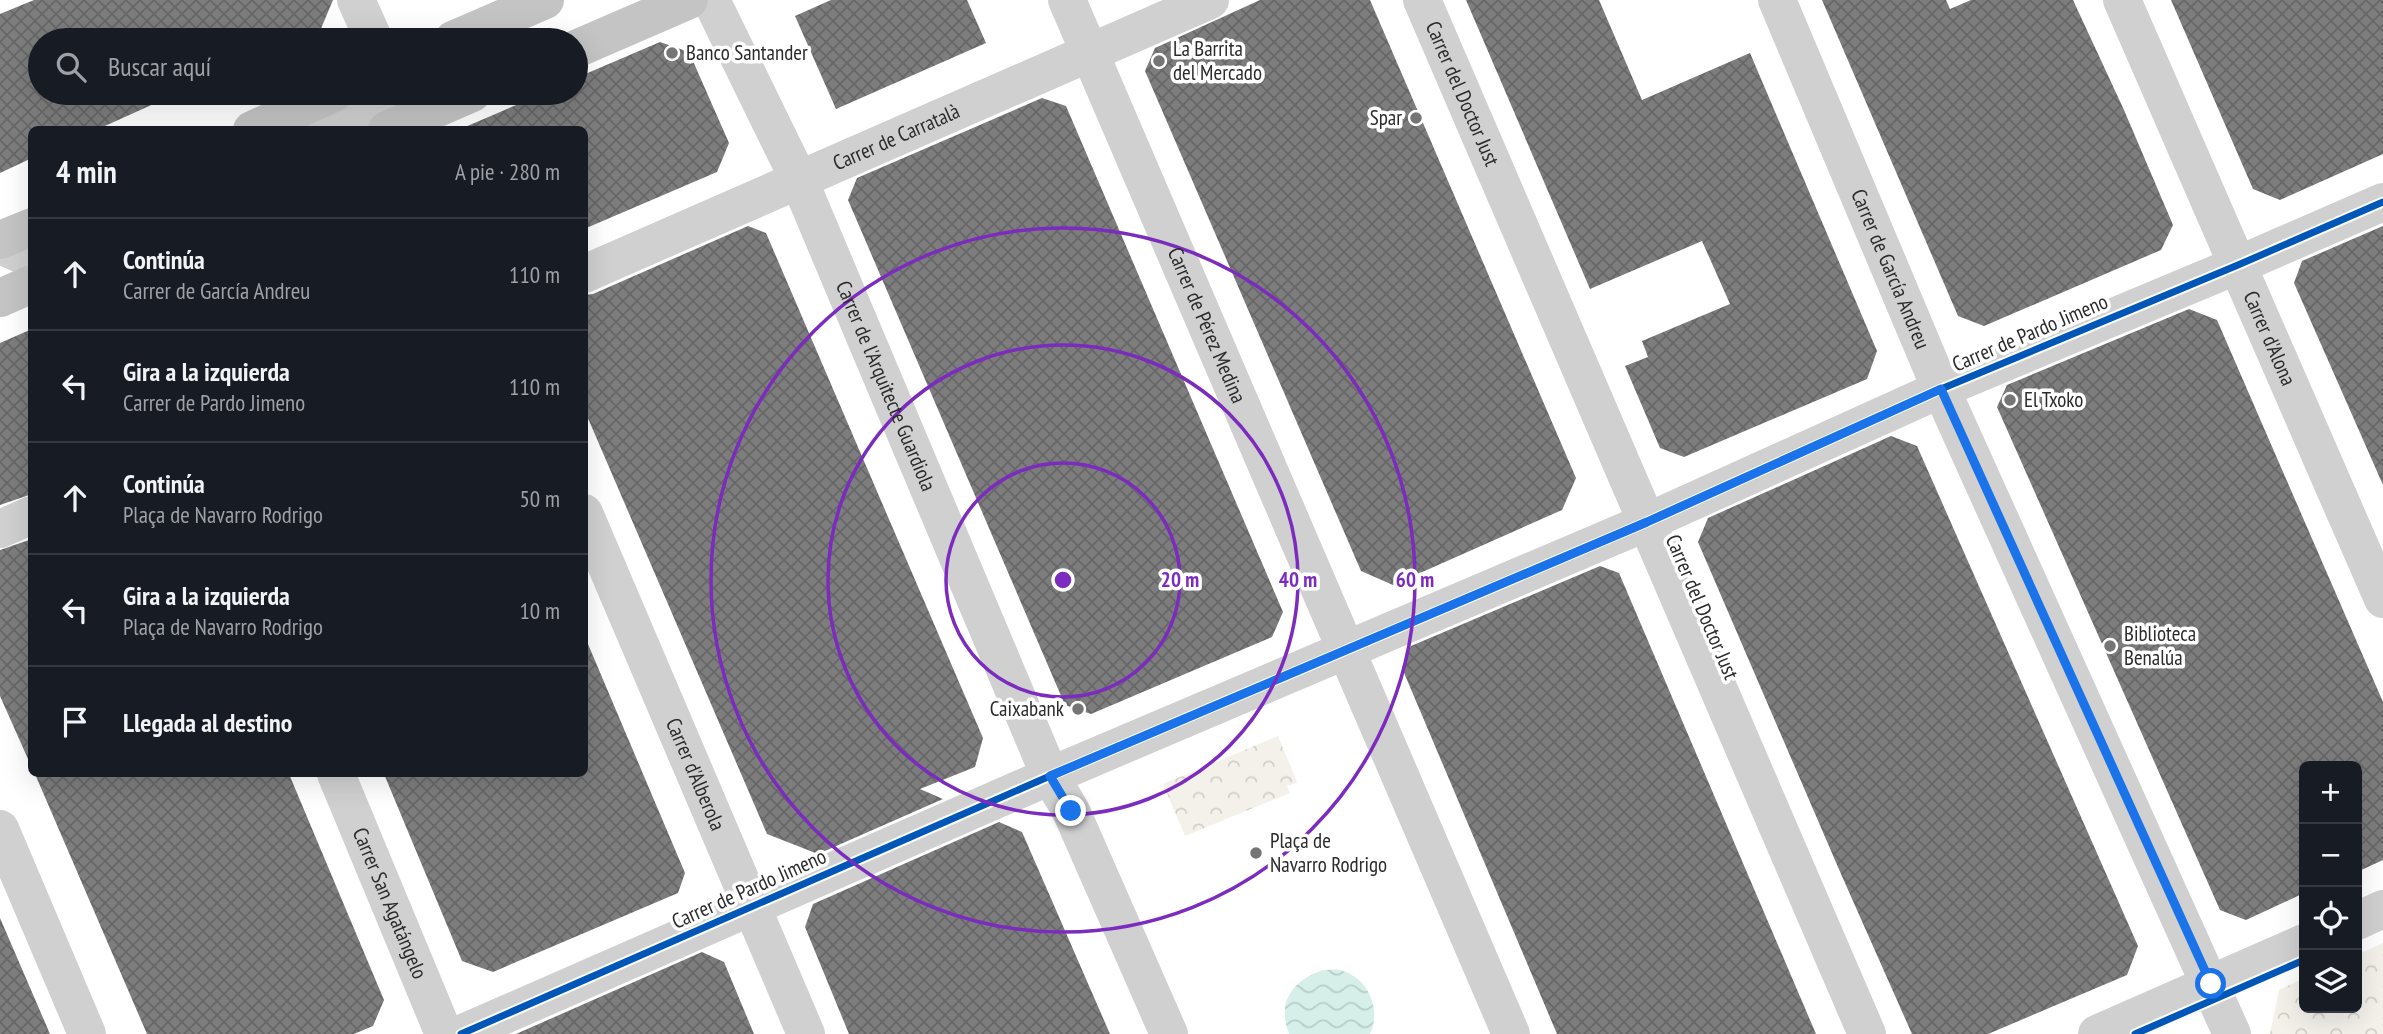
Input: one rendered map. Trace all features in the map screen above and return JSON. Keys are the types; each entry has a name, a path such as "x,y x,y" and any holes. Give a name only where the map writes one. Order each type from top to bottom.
{"main road":[{"path":"481,28 545,0"},
{"path":"588,43 689,0"},
{"path":"261,126 307,105"},
{"path":"402,109 420,105"},
{"path":"0,243 28,229"},
{"path":"0,298 28,286"}],"street":[{"path":"356,0 369,28"},
{"path":"507,28 554,0"},
{"name":"Carrer de l'Arquitecte Guardiola","path":"711,0 799,180 1050,776"},
{"name":"Carrer de Pérez Medina","path":"1067,0 1346,651"},
{"name":"Carrer de Carratalà","path":"588,272 1210,0"},
{"name":"Carrer del Doctor Just","path":"1422,0 1867,1034"},
{"name":"Carrer de García Andreu","path":"1777,0 1941,389 2232,1034"},
{"name":"Carrer d'Alona","path":"2122,0 2383,598"},
{"path":"333,126 402,109"},
{"name":"Carrer de Pardo Jimeno","path":"1346,651 1647,522 1941,389 2383,202"},
{"path":"0,243 28,257"},
{"path":"0,529 28,517"},
{"name":"Carrer d'Alberola","path":"588,522 806,1034"},
{"path":"1169,1034 1071,811 1050,776 1346,651 1511,1034"},
{"name":"Carrer de Pardo Jimeno","path":"461,1034 1050,776"},
{"name":"Carrer San Agatángelo","path":"337,777 444,1034"},
{"path":"0,829 87,1034"},
{"path":"2362,918 2383,909"},
{"path":"2098,1034 2299,945"}],"green space":[{"path":"1278,736 1297,782 1287,786 1290,793 1185,836 1163,784"},
{"path":"2383,943 2383,1034 2270,1034 2279,990 2299,980 2299,1013 2362,1013 2362,953"}],"water":[{"path":"1323,970 1338,970 1350,974 1365,987 1370,995 1374,1014 1370,1034 1289,1034 1285,1012 1290,994 1303,980"}],"building":[{"path":"34,0 333,0 321,28 28,28 28,105 151,105 105,126 28,126 28,160 0,173 0,14"},
{"path":"831,0 967,0 986,43 836,109 795,16"},
{"path":"1260,0 1370,0 1576,478 1562,510 1393,585 1361,571 1145,71 1155,48"},
{"path":"1466,0 1599,0 1642,100 1750,53 1877,351 1867,379 1684,457 1660,448 1625,366 1648,357 1642,341 1730,304 1702,241 1590,289"},
{"path":"1822,0 1946,0 1950,9 1971,0 2073,0 2173,225 2161,250 1984,326 1958,316"},
{"path":"2171,0 2383,0 2383,154 2280,200 2253,189"},
{"path":"660,42 689,52 729,143 717,172 588,227 588,126 467,126 516,105 588,105 588,73"},
{"path":"1042,98 1066,106 1283,612 1272,637 1091,714 1065,705 848,200 857,178"},
{"path":"748,226 766,233 983,738 975,767 920,789 943,799 818,854 767,834 588,418 588,295"},
{"path":"2383,226 2383,485 2294,283 2302,261"},
{"path":"2189,309 2217,320 2383,702 2383,860 2362,870 2362,761 2299,761 2299,895 2246,920 2220,910 1997,407 2007,385"},
{"path":"28,331 28,495 0,505 0,343"},
{"path":"1891,436 1917,446 2138,946 2127,975 1988,1034 1912,1034 1698,542 1708,518"},
{"path":"28,540 28,759 0,696 0,550"},
{"path":"1600,566 1619,573 1816,1034 1557,1034 1402,668 1411,646"},
{"path":"588,644 685,873 678,893 493,972 462,961 385,777 588,777"},
{"path":"36,777 290,777 384,1000 373,1026 354,1034 147,1034"},
{"path":"999,822 1022,832 1110,1034 849,1034 805,927 813,904"},
{"path":"0,918 50,1034 0,1034"},
{"path":"702,952 724,962 754,1034 516,1034"}],"cycle path":[{"path":"461,1034 1050,776 1647,522 1941,389 2383,202"},
{"path":"2135,1034 2299,962"}],"place":[{"name":"Banco Santander","path":"672,53"},
{"name":"La Barrita del Mercado","path":"1159,61"},
{"name":"Spar","path":"1416,118"},
{"name":"El Txoko","path":"2010,400"},
{"name":"Biblioteca Benalúa","path":"2110,646"},
{"name":"Caixabank","path":"1078,709"},
{"name":"Plaça de Navarro Rodrigo","path":"1256,853"}],"route":[{"path":"1071,811 1050,776 1647,522 1941,389 2211,984"}]}
